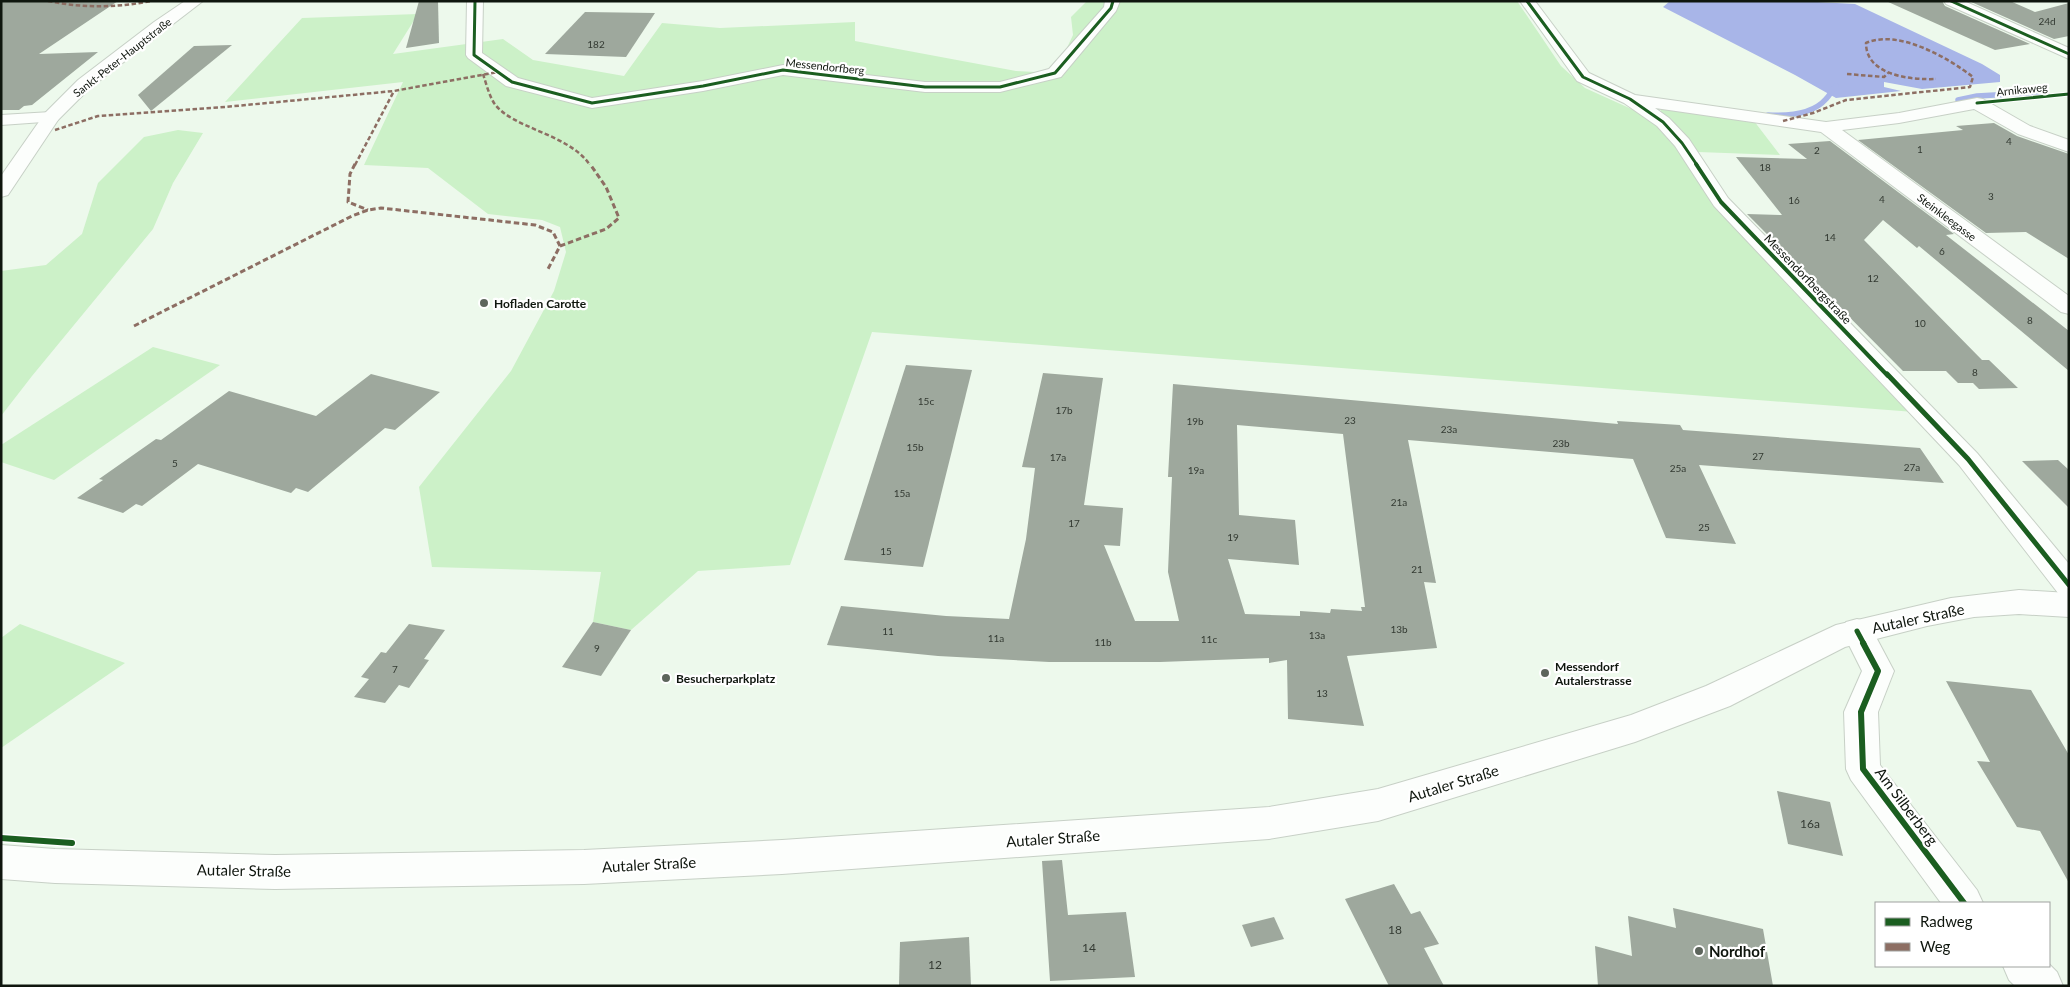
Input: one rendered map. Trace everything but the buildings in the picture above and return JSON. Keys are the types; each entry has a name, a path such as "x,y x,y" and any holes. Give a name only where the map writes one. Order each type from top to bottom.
{"street":[{"name":"Sankt-Peter-Hauptstraße","path":"1,191 50,117 84,84 160,25 196,1"},
{"name":"Messendorfberg","path":"475,1 474,54 512,82 592,103 703,86 783,70 909,86 1000,88 1055,73 1111,8 1113,1"},
{"name":"Messendorfbergstraße","path":"1527,1 1583,77 1630,99 1663,122 1682,143 1721,202 1968,459 2069,585"},
{"path":"1950,1 2069,54"},
{"path":"1630,99 1826,127 1899,118 1977,103 2024,130 2069,146"},
{"path":"1,120 50,117"},
{"name":"Steinkleegasse","path":"1826,127 2069,307"},
{"name":"Autaler Straße","path":"1,862 55,866 275,872 584,867 792,856 1269,823 1378,805 1635,728 1718,696 1836,637 1857,631 1962,608 2019,602 2069,605"},
{"name":"Am Silberberg","path":"1857,631 1878,671 1861,712 1863,769 1963,902"},
{"path":"2024,967 2043,986"}],"green space":[{"path":"1087,1 1517,1 1561,66 1585,88 1647,116 1914,412 872,332 790,565 698,571 631,630 593,622 601,572 432,567 419,487 511,371 554,291 566,252 560,227 542,220 488,214 428,168 364,165 403,82 225,102 302,18 418,14 393,54 503,39 533,60 624,76 662,23 720,28 855,22 855,41 1016,71 1055,73 1073,35 1071,17"},
{"path":"1660,108 1754,121 1780,155 1698,152 1680,129 1661,112"},
{"path":"178,130 203,133 173,183 153,229 1,416 1,271 46,265 82,234 98,183 144,137"},
{"path":"153,347 220,365 54,480 1,462 1,445"},
{"path":"20,624 125,663 1,748 1,638"}],"water":[{"path":"1670,1 1799,1 1855,4 1982,64 2000,75 2000,82 1922,89 1884,82 1884,87 1901,91 1836,98 1663,7"}],"waterway":[{"path":"1768,115 1783,115 1807,111 1821,104 1836,86"},
{"path":"1958,100 1977,96 2045,92"}],"marked path":[{"path":"48,1 71,5 100,6 128,5 151,1"},
{"path":"1783,121 1813,113 1846,100 1970,87 1973,77 1937,54 1921,47 1889,38 1876,39 1866,43 1866,51 1887,72 1905,78 1936,79"},
{"path":"55,130 98,116 225,107 394,91 498,72"},
{"path":"1847,74 1884,77 1888,73"},
{"path":"483,74 494,103 511,118 553,136 586,159 606,187 619,218 606,229 560,246"},
{"path":"368,210 348,202 350,174 394,91"},
{"path":"134,326 352,216 368,210 381,208 535,225 553,232 560,246 548,269"}],"cycle path":[{"path":"475,1 474,55 512,82 592,103 703,86 783,70 925,87 1000,87 1055,73 1111,8 1113,1"},
{"path":"1527,1 1583,77 1630,99 1663,122 1682,143 1721,202 1968,459 2069,585"},
{"path":"1951,1 2069,54"},
{"name":"Arnikaweg","path":"1977,103 2069,94"},
{"path":"1857,631 1878,671 1861,712 1863,769 1963,902"},
{"path":"1,838 72,843"}],"place":[{"name":"Hofladen Carotte","path":"484,303"},
{"name":"Messendorf Autalerstrasse","path":"1545,673"},
{"name":"Besucherparkplatz","path":"666,678"},
{"name":"Nordhof","path":"1699,951"}]}
